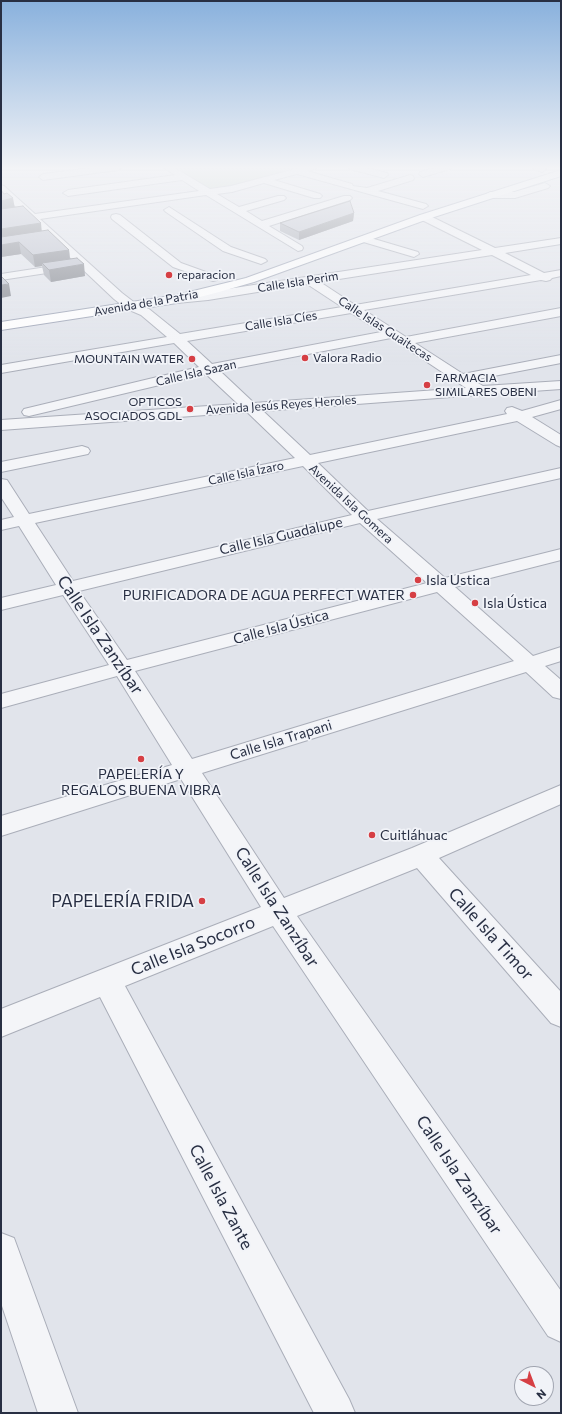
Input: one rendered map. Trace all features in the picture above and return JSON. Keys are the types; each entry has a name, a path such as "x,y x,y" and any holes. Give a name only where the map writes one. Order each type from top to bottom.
{"main road":[{"name":"Avenida de la Patria","path":"1,326 139,307 177,299 250,280 377,233"},
{"path":"247,266 264,260"},
{"name":"Avenida de la Patria","path":"191,283 213,278 226,273"},
{"name":"Avenida de la Patria","path":"105,298 135,294"}],"street":[{"name":"Avenida Isla Gomera","path":"42,233 74,256 118,296 139,307 176,338 256,412 364,517 561,692"},
{"path":"137,233 178,265 213,278"},
{"path":"202,233 227,250 264,260"},
{"path":"273,233 297,249"},
{"path":"460,233 493,252 561,286"},
{"path":"364,239 414,254"},
{"name":"Calle Isla Perim","path":"177,299 208,296 561,241"},
{"path":"1,278 74,256"},
{"path":"1,267 83,264"},
{"name":"Calle Isla Cíes","path":"1,369 561,273"},
{"name":"Calle Islas Guaitecas","path":"309,280 561,442"},
{"name":"Avenida Isla Gomera","path":"135,294 139,307"},
{"name":"Calle Isla Sazan","path":"1,419 209,369 561,312"},
{"path":"462,378 561,359"},
{"name":"Avenida Jesús Reyes Heroles","path":"1,434 256,412 480,390 561,385"},
{"name":"Avenida Jesús Reyes Heroles","path":"1,425 561,396"},
{"name":"Calle Isla Ízaro","path":"12,523 305,460 520,416 561,404"},
{"path":"1,467 82,451"},
{"name":"Calle Isla Guadalupe","path":"1,604 364,517 561,473"},
{"name":"Calle Isla Zanzíbar","path":"1,484 12,523 67,587 122,668 279,912 561,1323"},
{"name":"Calle Isla Ústica","path":"1,702 122,668 561,554"},
{"name":"Calle Isla Trapani","path":"1,826 561,654"},
{"name":"Calle Isla Socorro","path":"1,1023 421,855 561,794"},
{"name":"Calle Isla Timor","path":"421,855 561,1013"},
{"name":"Calle Isla Zante","path":"107,981 335,1413"},
{"path":"1,1251 58,1413"}],"building":[{"path":"28,233 51,233 69,250 33,255 19,242 1,245 1,237"},
{"path":"77,258 84,264 49,270 42,263"},
{"path":"1,276 9,284 1,285"}],"place":[{"name":"reparacion","path":"169,275"},
{"name":"Valora Radio","path":"305,358"},
{"name":"MOUNTAIN WATER","path":"192,359"},
{"name":"FARMACIA SIMILARES OBENI","path":"427,385"},
{"name":"OPTICOS ASOCIADOS GDL","path":"190,409"},
{"name":"Isla Ustica","path":"418,580"},
{"name":"PURIFICADORA DE AGUA PERFECT WATER","path":"413,595"},
{"name":"Isla Ústica","path":"475,603"},
{"name":"PAPELERÍA Y REGALOS BUENA VIBRA","path":"141,759"},
{"name":"Cuitláhuac","path":"372,835"},
{"name":"PAPELERÍA FRIDA","path":"202,901"}]}
